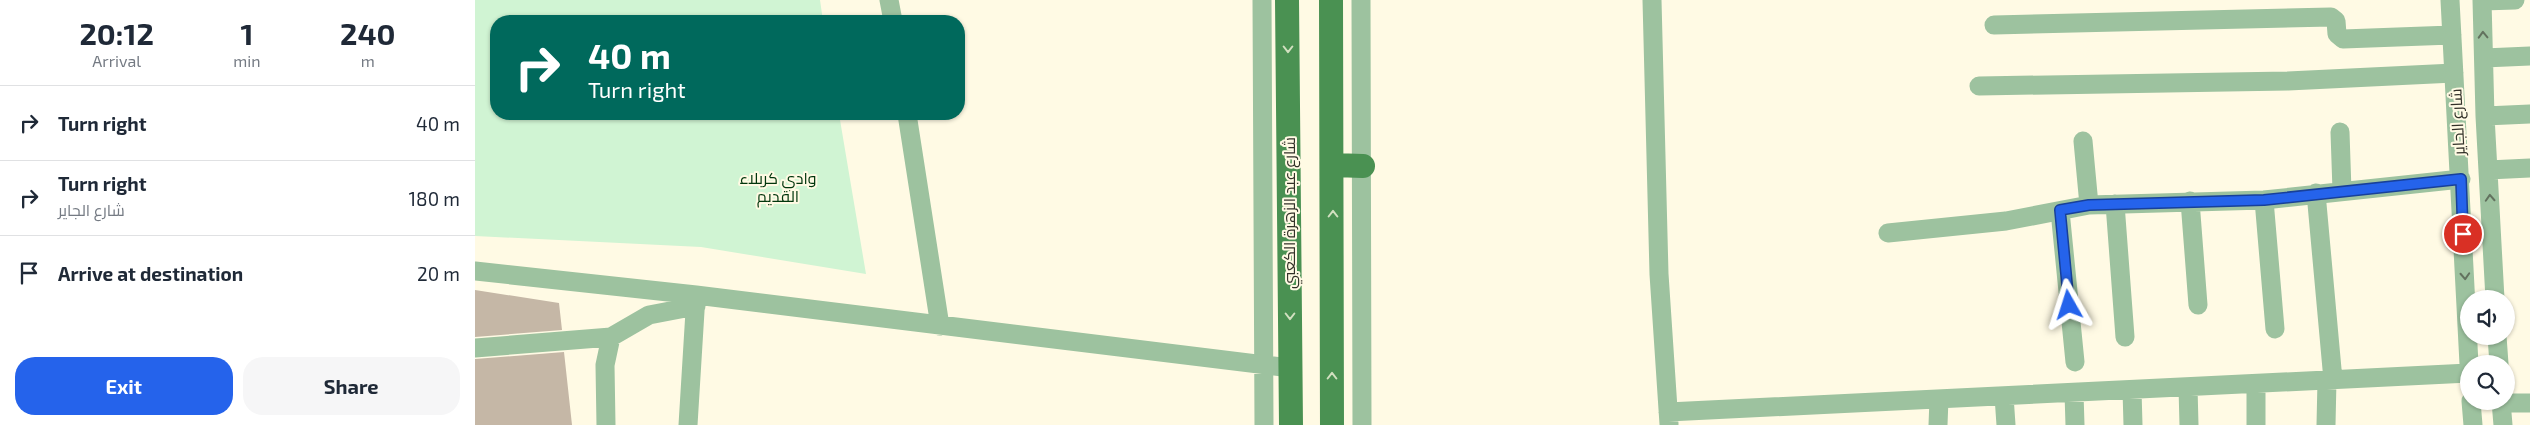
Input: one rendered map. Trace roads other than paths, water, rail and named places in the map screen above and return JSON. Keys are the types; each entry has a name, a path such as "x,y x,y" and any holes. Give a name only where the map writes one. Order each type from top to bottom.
{"main road":[{"name":"شارع عبد الزهرة الكعبي","path":"1287,0 1291,425"},
{"path":"1331,0 1333,165 1332,425"},
{"path":"1333,165 1363,166"}],"street":[{"path":"889,0 892,15"},
{"path":"1262,0 1264,425"},
{"path":"1361,0 1363,166 1362,425"},
{"path":"1652,0 1659,274 1669,419 1939,399 2460,373"},
{"name":"شارع الجاير","path":"2450,0 2461,179 2469,355"},
{"path":"2482,0 2515,0"},
{"name":"شارع الجاير","path":"2482,0 2485,116 2495,290"},
{"path":"1994,25 2331,17 2336,21 2337,34 2343,39 2452,35"},
{"path":"2484,58 2530,56"},
{"path":"1979,86 2288,81 2455,73"},
{"path":"2485,116 2530,114"},
{"path":"908,120 940,326"},
{"path":"2340,132 2342,191"},
{"path":"2083,141 2089,205"},
{"path":"2488,170 2530,168"},
{"path":"1887,233 2006,221 2089,205 2264,200 2461,179"},
{"path":"2316,194 2330,380 2326,425"},
{"path":"2264,200 2275,329"},
{"path":"2189,201 2198,305"},
{"path":"2115,204 2125,337"},
{"path":"2060,210 2075,362"},
{"path":"475,272 696,300 940,326 1291,368"},
{"path":"475,348 611,337 649,315 696,300"},
{"path":"688,425 696,300"},
{"path":"606,425 605,365 611,337"},
{"path":"2256,384 2256,425"},
{"path":"2188,387 2189,425"},
{"path":"2132,390 2133,425"},
{"path":"2074,392 2075,425"},
{"path":"2005,396 2006,425"},
{"path":"1938,425 1939,399"},
{"path":"2515,402 2530,403"},
{"path":"2472,410 2473,425"},
{"path":"2502,410 2503,425"}],"park label":[{"name":"وادي كربلاء القديم","path":"778,187"}]}
